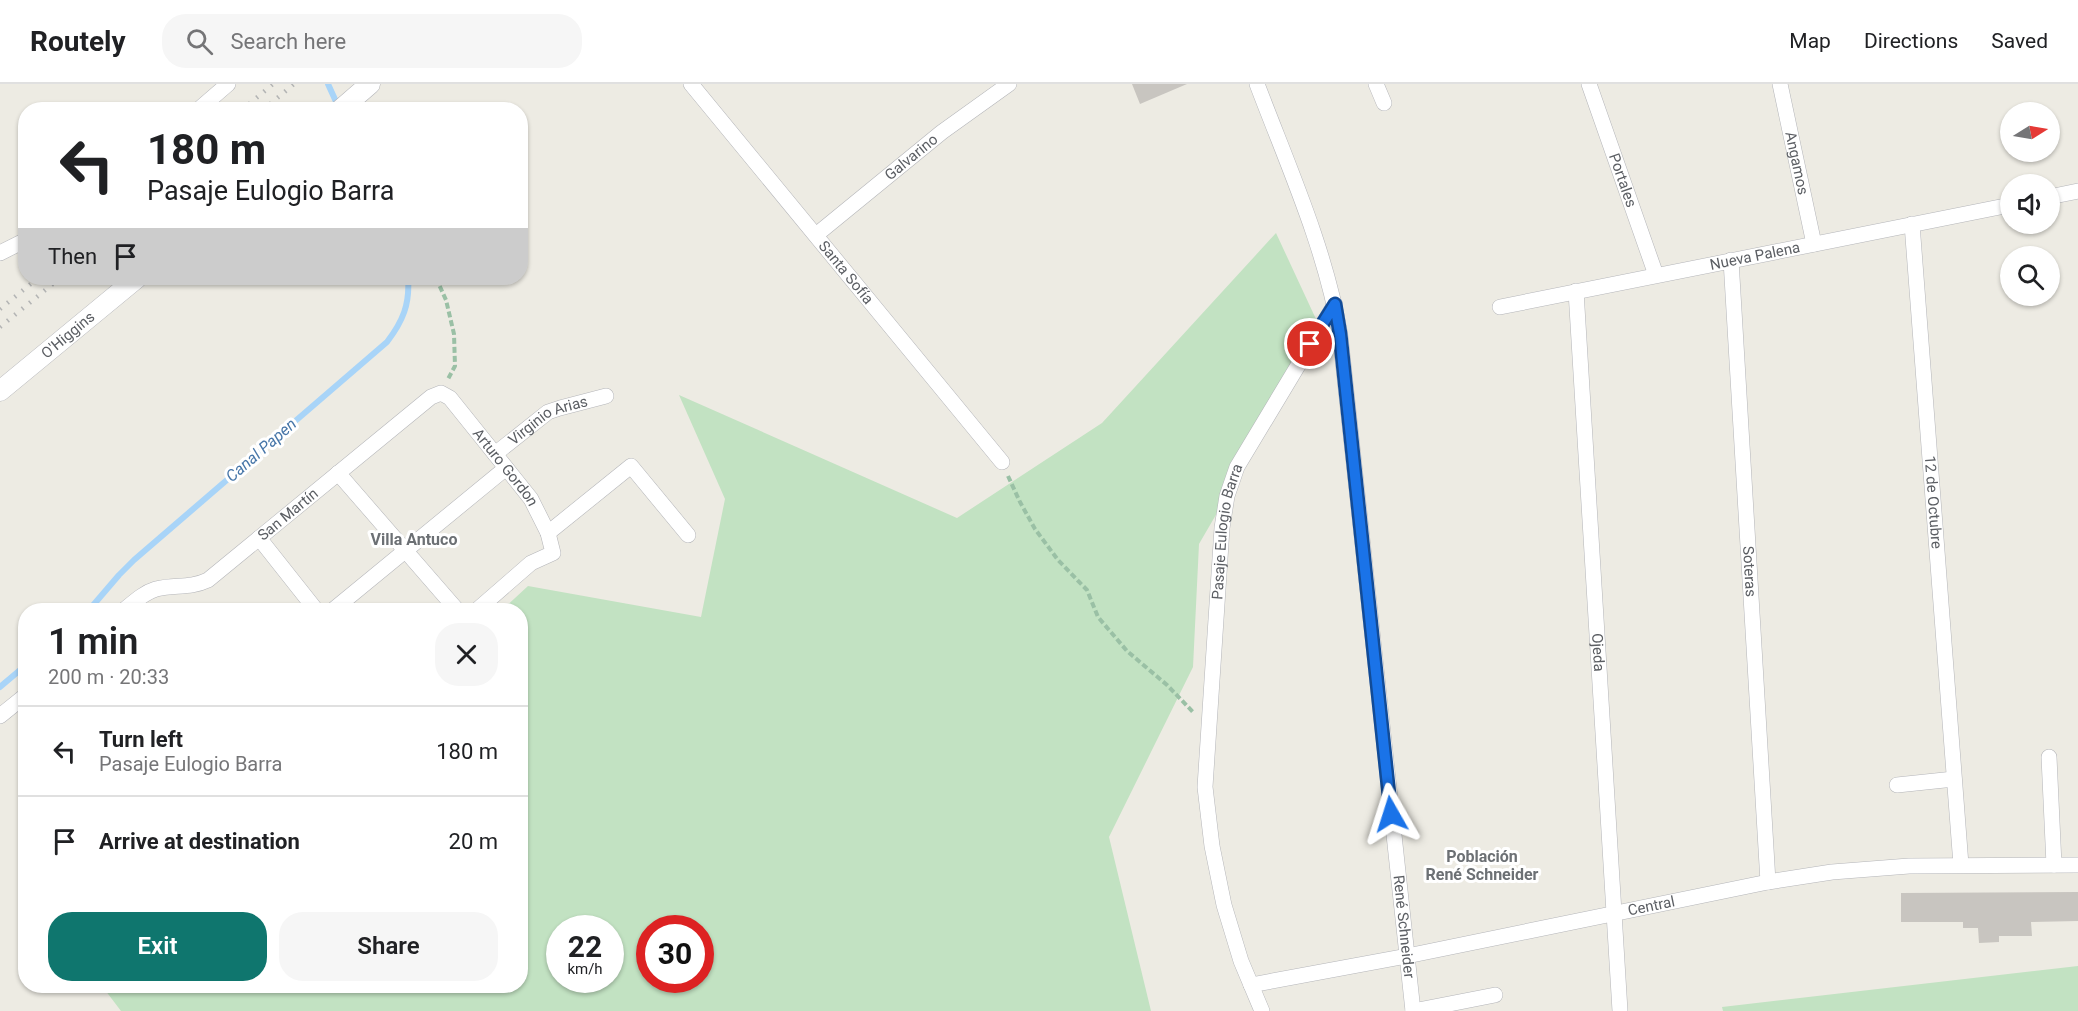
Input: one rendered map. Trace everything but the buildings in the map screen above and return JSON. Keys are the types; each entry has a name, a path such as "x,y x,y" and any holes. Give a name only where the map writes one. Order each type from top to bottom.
{"street":[{"path":"207,102 228,84"},
{"path":"349,102 370,84"},
{"name":"Galvarino","path":"816,235 969,111 1009,84"},
{"path":"1257,84 1317,242 1335,304"},
{"path":"1377,84 1384,104"},
{"name":"Portales","path":"1589,84 1656,275"},
{"name":"Angamos","path":"1780,84 1814,244"},
{"name":"Santa Sofía","path":"694,85 1002,462"},
{"path":"2060,195 2078,191"},
{"name":"Nueva Palena","path":"1500,307 2000,207"},
{"name":"12 de Octubre","path":"1912,224 1961,865"},
{"path":"0,253 18,244"},
{"name":"Soteras","path":"1731,260 1768,882"},
{"name":"O'Higgins","path":"0,391 129,285"},
{"name":"Ojeda","path":"1576,291 1620,1011"},
{"name":"Pasaje Eulogio Barra","path":"1262,1011 1232,937 1215,864 1205,787 1207,729 1222,528 1227,496 1244,453 1335,304"},
{"name":"René Schneider","path":"1335,304 1413,1011"},
{"name":"Arturo Gordon","path":"441,393 450,398 531,499 548,533 553,553 531,563 485,603"},
{"name":"San Martín","path":"133,603 157,589 189,587 208,580 430,397 441,393"},
{"name":"Virginio Arias","path":"495,454 548,412 606,396"},
{"path":"548,533 631,466 687,535"},
{"name":"Virginio Arias","path":"342,603 506,468"},
{"path":"338,473 451,603"},
{"path":"259,538 310,603"},
{"path":"0,716 18,701"},
{"path":"2049,757 2054,865"},
{"path":"1897,785 1954,779"},
{"name":"Central","path":"1251,985 1407,957 1768,882 1855,869 1961,865 2078,865"},
{"path":"1413,1011 1495,995"}],"path":[{"path":"439,285 446,300 454,345 455,366 441,393"},
{"path":"1002,462 1035,529 1058,560 1086,590 1098,617 1127,651 1167,685 1207,729"}],"green space":[{"path":"1276,233 1322,332 1199,544 1193,667 1109,837 1151,1011 121,1011 107,993 528,993 528,603 510,603 528,586 701,617 725,499 679,395 957,518 1102,423"},
{"path":"2078,966 2078,1011 1723,1011 1722,1007"}],"waterway":[{"name":"Canal Papen","path":"328,84 336,102"},
{"name":"Canal Papen","path":"95,603 134,560 387,342 404,312 408,285"},
{"name":"Canal Papen","path":"0,687 18,672"}],"railway":[{"path":"252,102 273,84"},
{"path":"273,102 294,84"},
{"path":"0,309 29,285"},
{"path":"0,327 51,285"}],"district":[{"name":"Villa Antuco","path":"414,539"},
{"name":"Población René Schneider","path":"1482,865"}],"route":[{"path":"1310,344 1335,304 1391,814"}]}
